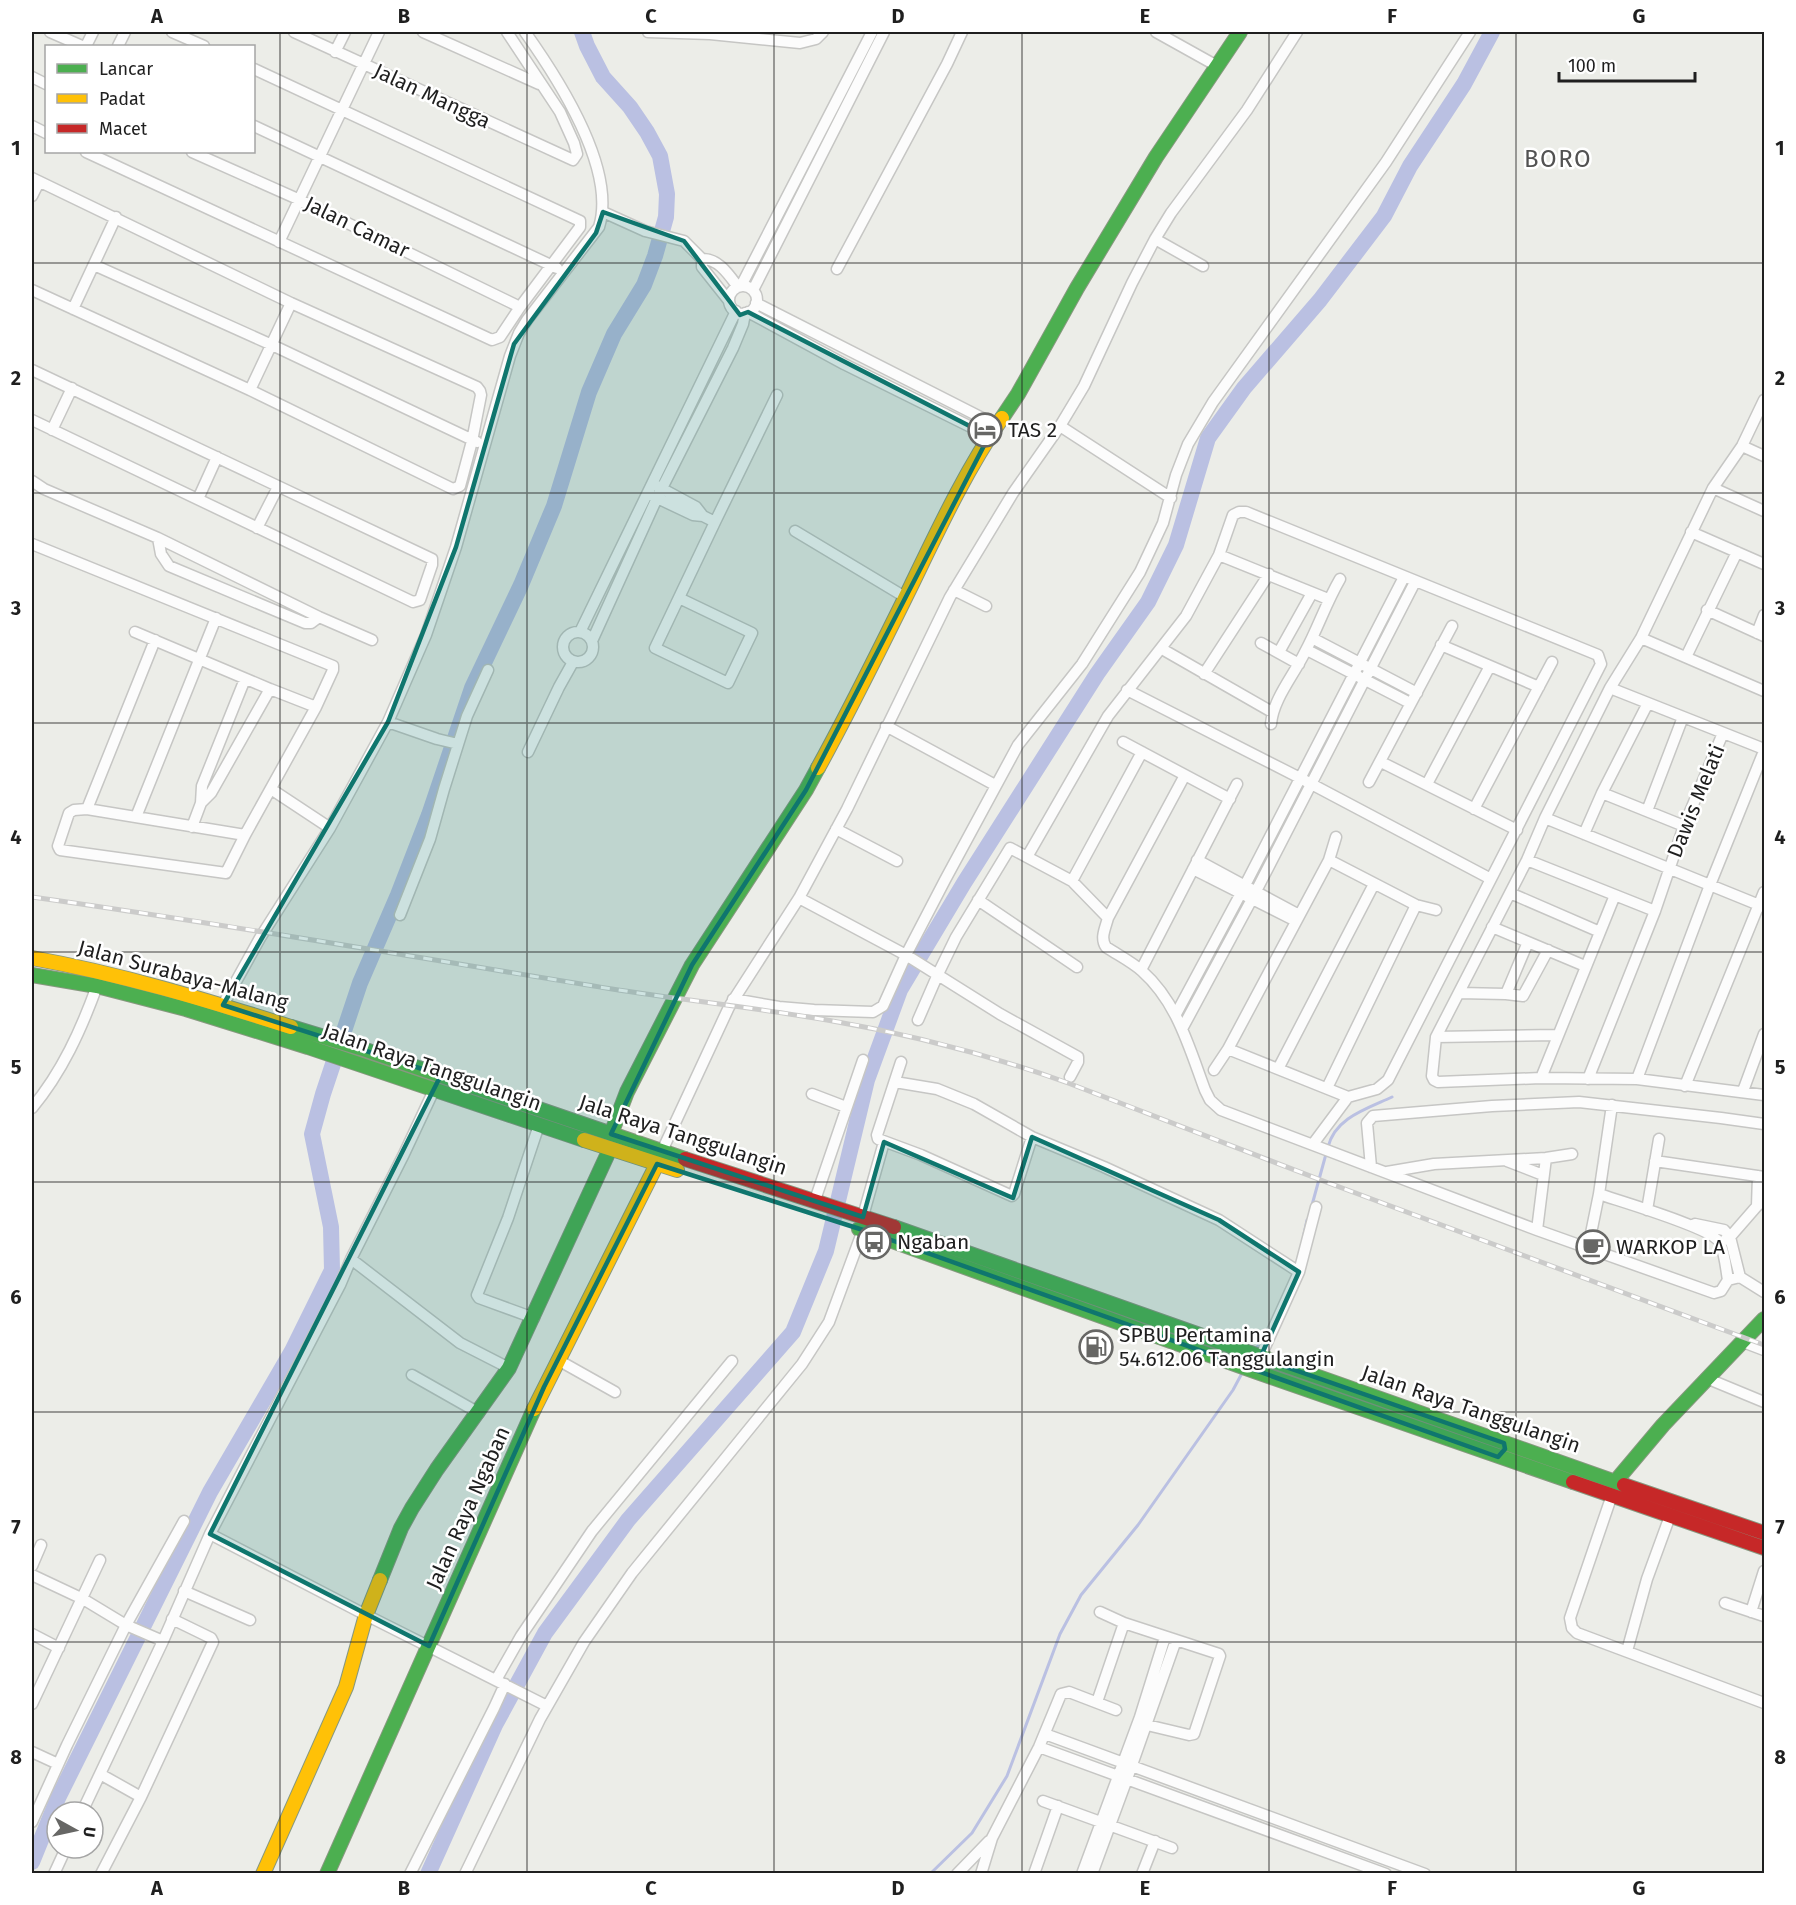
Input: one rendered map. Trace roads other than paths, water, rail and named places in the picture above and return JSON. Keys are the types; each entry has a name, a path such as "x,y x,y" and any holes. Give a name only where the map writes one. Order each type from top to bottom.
{"main road":[{"path":"611,1134 627,1092 692,965 806,790 857,697 947,511 993,431 1018,394 1123,210 1240,32"},
{"name":"Jalan Surabaya-Malang","path":"32,958 87,968 223,1005 360,1048"},
{"name":"Jalan Raya Tanggulangin","path":"32,975 97,986 186,1009 610,1149 659,1157"},
{"name":"Jala Raya Tanggulangin","path":"360,1048 611,1134 659,1157 818,1205 861,1223"},
{"path":"471,1103 475,1086"},
{"path":"263,1874 346,1687 366,1616 388,1557 412,1508 436,1469 509,1368 610,1149"},
{"name":"Jalan Raya Ngaban","path":"327,1874 544,1387 659,1157"},
{"name":"Jalan Raya Tanggulangin","path":"861,1223 1240,1350 1526,1459 1613,1488 1764,1533"},
{"name":"Jalan Raya Tanggulangin","path":"861,1223 928,1255 1233,1364 1501,1450"},
{"path":"1613,1488 1663,1425 1764,1318"},
{"name":"Jalan Raya Tanggulangin","path":"1613,1488 1670,1516 1764,1548"}],"street":[{"path":"50,32 82,45"},
{"path":"85,45 93,32"},
{"path":"172,32 202,45"},
{"name":"Jalan Mangga","path":"294,32 573,160 576,158 574,143 560,112 541,85"},
{"path":"335,52 345,32"},
{"path":"279,242 379,32"},
{"path":"423,32 541,85"},
{"path":"507,32 541,85"},
{"path":"223,1005 260,938 330,828 388,722 426,635 456,547 510,356 519,333 596,233 603,212 600,186 589,144 579,120 525,32"},
{"path":"648,32 770,36 804,43 818,38 823,32"},
{"path":"753,290 872,32"},
{"path":"729,301 884,32"},
{"path":"837,269 962,32"},
{"path":"1156,32 1217,66"},
{"path":"659,1157 734,999 799,898 836,829 954,590 1013,493 1084,387 1155,239 1247,110 1297,32"},
{"path":"734,999 779,1006 873,1012 883,1006 910,958 995,785 1018,745 1082,664 1140,572 1163,523 1176,475 1188,444 1213,402 1386,162 1470,32"},
{"path":"88,153 492,340 500,337 580,227 580,220 255,69"},
{"path":"541,85 552,73"},
{"path":"255,126 565,273"},
{"name":"Jalan Camar","path":"194,153 300,200 520,307"},
{"path":"32,196 35,180 291,303 479,389 481,395 472,441 460,486 453,489 250,390 32,290"},
{"path":"580,632 610,570 654,491 743,312 755,307 756,303 753,290 739,286 717,264 710,259 702,259 684,241 645,231 603,212"},
{"path":"73,309 116,217"},
{"path":"1155,239 1203,266"},
{"path":"702,259 702,267 729,301 743,312 844,364 993,431"},
{"path":"94,265 272,345 472,441 485,445"},
{"path":"250,390 291,303"},
{"path":"756,303 849,351 993,431"},
{"path":"844,364 849,351"},
{"path":"32,370 432,559 420,600 413,602 32,420"},
{"path":"52,430 72,388"},
{"path":"679,598 752,633 728,683 655,648 715,522 777,395"},
{"path":"1764,400 1742,446 1713,488 1641,638 1610,688 1527,860 1436,1037 1432,1076 1438,1082 1540,1078 1637,1079 1764,1095"},
{"path":"1060,426 1171,498"},
{"path":"1742,446 1764,456"},
{"path":"198,499 217,457"},
{"path":"32,481 44,489 158,538 319,617 372,640"},
{"path":"257,528 278,487"},
{"path":"1713,488 1764,511"},
{"path":"654,491 693,515 703,516 715,522"},
{"path":"592,641 622,576 654,491"},
{"path":"1027,857 1108,716 1186,616 1220,555 1233,515 1239,512 1246,512 1598,655 1601,664 1388,1080 1377,1089 1348,1097 1228,1049"},
{"path":"795,531 905,597"},
{"path":"1691,532 1764,564"},
{"path":"158,538 161,554 169,566 305,623 311,623 319,617"},
{"path":"32,544 333,666 316,707 227,871 223,873 60,850 58,846 69,813 74,810 87,809 245,835"},
{"path":"1686,657 1737,552"},
{"path":"1220,555 1328,599"},
{"path":"610,570 622,576"},
{"path":"1204,674 1269,574"},
{"path":"1176,1014 1404,578"},
{"path":"1271,724 1272,712 1307,650 1328,599 1340,579"},
{"path":"1182,1029 1415,582"},
{"path":"426,584 440,591"},
{"path":"954,590 986,606"},
{"path":"1278,652 1312,593"},
{"path":"1707,610 1761,635 1764,615"},
{"path":"136,817 216,618"},
{"path":"1368,782 1381,762 1452,626"},
{"path":"135,632 316,707"},
{"path":"580,632 592,641 593,648 592,655 580,663 573,662 563,652 566,637 580,632"},
{"path":"1312,638 1417,693"},
{"path":"1641,638 1764,691"},
{"path":"87,809 155,640"},
{"path":"1261,643 1299,664"},
{"path":"1441,645 1539,687"},
{"path":"1162,649 1272,712"},
{"path":"1307,650 1410,703"},
{"path":"528,752 573,662"},
{"path":"1474,808 1552,662"},
{"path":"1428,784 1490,666"},
{"path":"400,915 430,839 456,744 488,670"},
{"path":"192,827 201,803 202,786 244,679"},
{"path":"1610,688 1764,750 1637,1079"},
{"path":"201,803 211,793 270,689"},
{"path":"1127,690 1311,783 1491,879"},
{"path":"1584,834 1602,793 1648,703"},
{"path":"1647,811 1683,717"},
{"path":"388,722 456,744"},
{"path":"886,726 995,785"},
{"name":"Dawis Melati","path":"1588,1079 1655,911 1684,826 1723,733"},
{"path":"1123,742 1230,799"},
{"path":"1072,881 1142,752"},
{"path":"1381,762 1517,830"},
{"path":"1185,775 1108,918 1102,938 1106,947 1141,970 1166,998 1176,1014 1210,1100 1221,1110 1537,1230 1714,1293 1721,1291 1728,1280 1724,1230 1719,1227 1683,1222 1599,1194"},
{"path":"1141,970 1238,784"},
{"path":"271,789 330,828"},
{"path":"1602,793 1684,826"},
{"path":"1545,819 1762,906"},
{"path":"836,829 897,861"},
{"path":"1214,1070 1228,1049 1329,860 1336,837"},
{"path":"918,1020 936,973 1010,848 1072,881 1108,918"},
{"path":"1329,860 1416,905 1436,910"},
{"path":"1527,860 1655,911"},
{"path":"1195,865 1297,918"},
{"path":"1278,1069 1374,884"},
{"path":"1685,1086 1762,906 1764,892"},
{"path":"1510,893 1600,932"},
{"path":"1540,1078 1615,895"},
{"path":"799,898 910,958 1000,1014 1078,1057 1078,1062 1070,1077"},
{"path":"978,900 1077,967"},
{"path":"1327,1088 1416,905"},
{"path":"1492,927 1585,966"},
{"path":"1506,993 1528,942"},
{"path":"1459,993 1506,993 1523,996 1548,950"},
{"path":"32,1108 47,1090 77,1037 97,986"},
{"path":"1743,1091 1764,1034"},
{"path":"1436,1037 1558,1035"},
{"path":"818,1205 846,1107 863,1060"},
{"path":"901,1062 877,1135 878,1139 921,1155 1012,1196 1032,1137"},
{"path":"895,1082 937,1089 975,1104 1032,1137 1104,1167 1219,1221 1295,1270"},
{"path":"88,1800 159,1640 172,1619 210,1534 340,1285 351,1258 434,1090"},
{"path":"812,1095 846,1107"},
{"path":"1317,1146 1348,1097"},
{"path":"1371,1167 1367,1123 1373,1116 1492,1106 1579,1102 1764,1124"},
{"path":"1588,1248 1599,1194 1612,1105"},
{"path":"534,1318 479,1298 477,1295 508,1218 539,1125"},
{"path":"1647,1210 1659,1139"},
{"path":"465,1874 547,1706 584,1642 632,1573 802,1364 829,1322 884,1142"},
{"path":"1387,1172 1434,1164 1546,1158 1572,1154"},
{"path":"1537,1230 1546,1158"},
{"path":"1502,1160 1543,1175"},
{"path":"1655,1161 1761,1176 1761,1203 1725,1240"},
{"path":"1258,1357 1295,1270 1316,1207"},
{"path":"1725,1240 1740,1277"},
{"path":"351,1258 410,1307 460,1343 509,1368"},
{"path":"1728,1280 1740,1277 1763,1288"},
{"path":"1743,1342 1764,1350"},
{"path":"558,1360 615,1392"},
{"path":"410,1874 494,1708 521,1636 592,1531 732,1361"},
{"path":"412,1376 478,1413"},
{"path":"1706,1378 1764,1402"},
{"path":"1613,1488 1570,1618 1577,1633 1764,1703"},
{"path":"1627,1651 1647,1579 1670,1516"},
{"path":"32,1822 58,1764 184,1521"},
{"path":"210,1534 366,1616 547,1706"},
{"path":"32,1566 40,1545"},
{"path":"33,1698 100,1560"},
{"path":"1751,1611 1764,1571"},
{"path":"32,1575 83,1599 131,1627 159,1640"},
{"path":"184,1591 250,1620"},
{"path":"1725,1603 1764,1616"},
{"path":"1100,1612 1124,1623 1220,1656 1195,1732 1189,1735 1147,1725"},
{"path":"101,1874 141,1797 213,1642 211,1638 172,1619"},
{"path":"1097,1702 1124,1623"},
{"path":"32,1634 59,1647"},
{"path":"1127,1765 1147,1725 1171,1638"},
{"path":"1082,1874 1106,1823 1123,1778 1140,1718 1171,1638"},
{"path":"981,1874 992,1838 1039,1747 1061,1694 1069,1692 1116,1710"},
{"path":"1045,1734 1425,1874"},
{"path":"1039,1747 1386,1874"},
{"path":"32,1752 58,1764"},
{"path":"100,1774 141,1797"},
{"path":"1043,1801 1172,1848"},
{"path":"1034,1874 1058,1806"},
{"path":"1092,1874 1106,1823"},
{"path":"1302,1843 1307,1830"},
{"path":"957,1874 992,1838"},
{"path":"1142,1874 1155,1841"},
{"path":"54,1874 60,1860"}],"waterway":[{"path":"32,1862 58,1798 210,1492 292,1351 332,1270 331,1227 312,1134 323,1094 360,983 429,815 472,688 521,585 554,506 589,392 614,334 644,285 655,256 666,217 667,194 660,156 630,107 603,77 582,32"},
{"path":"428,1874 495,1725 545,1633 628,1520 793,1332 826,1251 867,1080 900,990 964,883 1097,674 1148,602 1176,545 1208,438 1244,388 1320,300 1384,216 1410,166 1464,84 1492,32"},
{"path":"1328,1147 1337,1129 1344,1122 1362,1110 1392,1097"},
{"path":"1312,1205 1326,1154"},
{"path":"1304,1234 1307,1220"},
{"path":"1256,1349 1268,1329"},
{"path":"930,1874 972,1833 1007,1776 1060,1634 1081,1595 1138,1525 1233,1390 1241,1375"}],"railway":[{"path":"32,897 612,989 827,1020 949,1046 1068,1083 1764,1345"}],"place":[{"name":"TAS 2","path":"985,430"},
{"name":"Ngaban","path":"874,1242"},
{"name":"WARKOP LA","path":"1593,1247"},
{"name":"SPBU Pertamina 54.612.06 Tanggulangin","path":"1096,1347"}],"district":[{"name":"BORO","path":"1558,159"}]}
